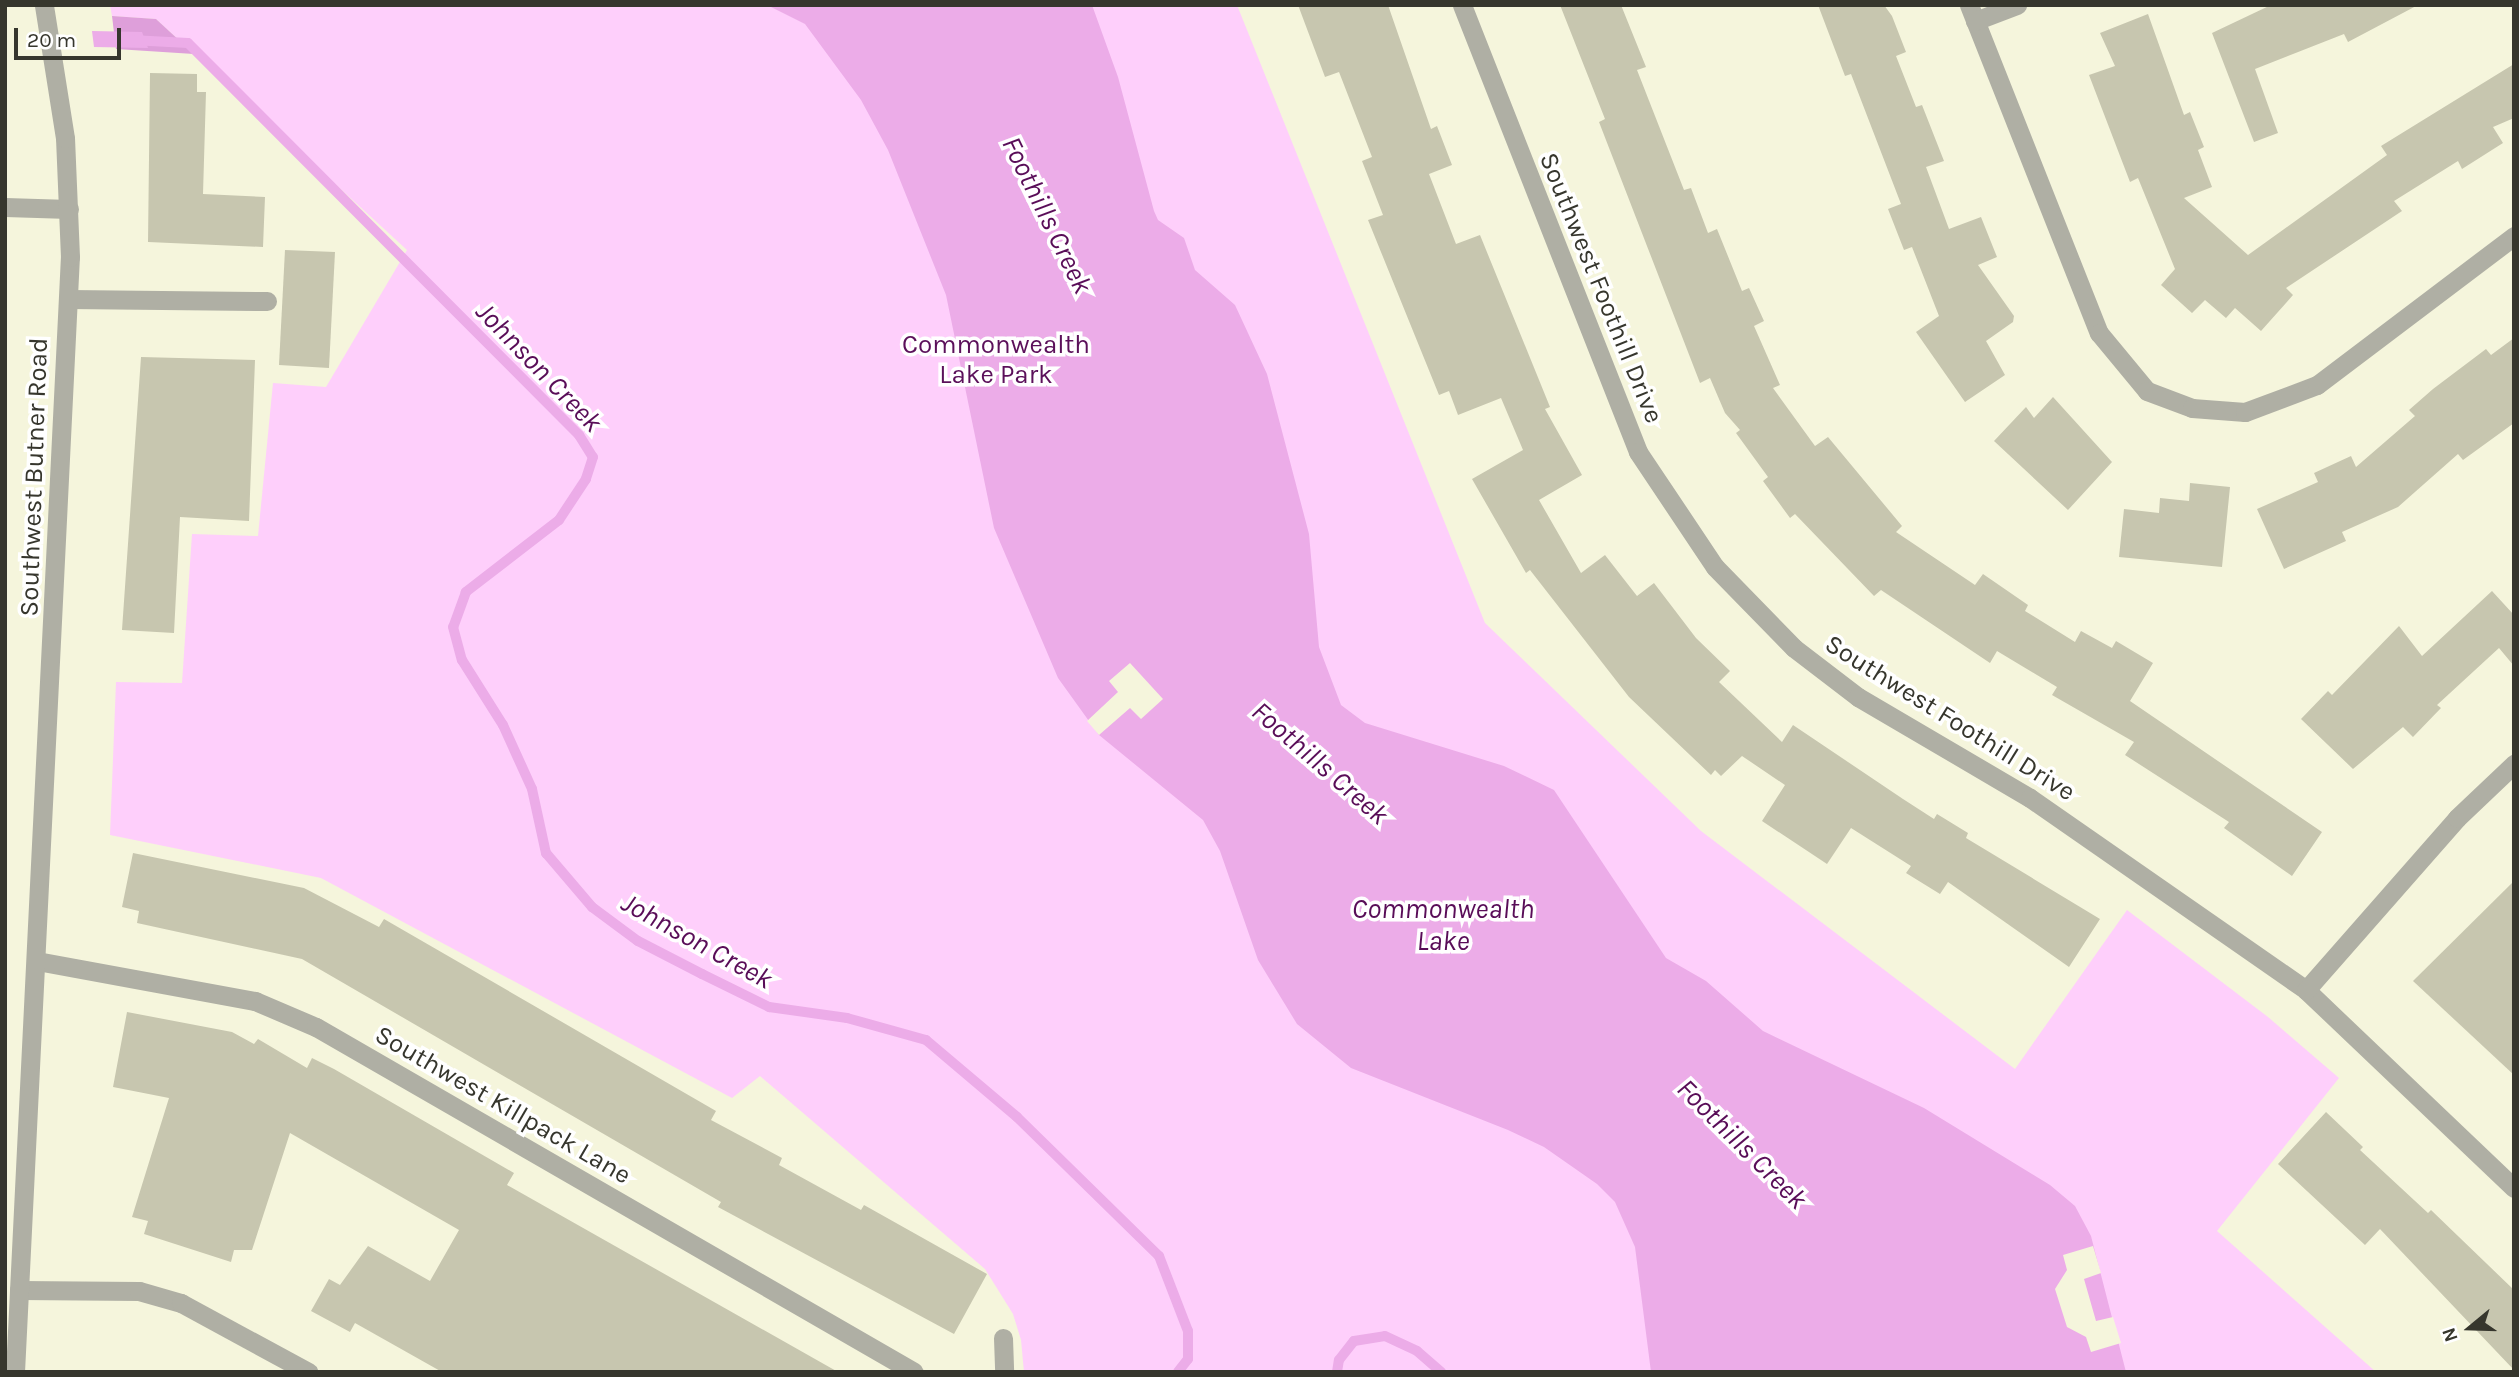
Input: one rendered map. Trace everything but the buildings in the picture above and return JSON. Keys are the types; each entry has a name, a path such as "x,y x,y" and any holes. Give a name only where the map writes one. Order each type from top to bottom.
{"street":[{"name":"Southwest Butner Road","path":"15,1372 68,299 69,209 65,138 44,5"},
{"name":"Southwest Foothill Drive","path":"1462,5 1638,452 1715,567 1794,648 1858,697 2030,798 2306,990 2514,1188"},
{"path":"2017,5 1972,13 2099,332 2147,391 2192,408 2245,412 2317,385 2514,236"},
{"path":"5,207 69,209"},
{"path":"68,299 267,301"},
{"path":"2306,990 2457,818 2514,764"},
{"name":"Southwest Killpack Lane","path":"37,961 229,995 316,1027 914,1372"},
{"path":"19,1290 139,1292 181,1303 308,1372"},
{"path":"1003,1338 1004,1372"}],"green space":[{"name":"Commonwealth Lake Park","path":"110,5 1237,5 1485,623 1701,831 2015,1069 2127,910 2268,1017 2339,1078 2217,1231 2376,1372 1024,1372 1021,1340 1013,1314 985,1269 760,1076 732,1098 321,878 110,835 116,682 182,683 192,534 258,536 273,383 326,387 407,250 156,19 112,16"}],"shaded area":[{"path":"112,16 156,19 194,54 116,49"}],"water":[{"name":"Commonwealth Lake","path":"767,5 1092,5 1118,77 1158,220 1184,238 1195,270 1235,305 1267,374 1309,534 1319,647 1341,705 1365,723 1504,766 1554,790 1666,958 1706,981 1763,1031 1924,1108 2050,1185 2075,1206 2091,1236 2126,1372 1651,1372 1635,1247 1615,1202 1597,1184 1544,1147 1508,1130 1351,1068 1297,1024 1258,960 1220,851 1203,820 1099,735 1058,678 994,528 946,295 888,150 861,100 805,24"},
{"path":"92,31 142,32 148,48 94,47"}],"pier":[{"path":"1130,663 1163,699 1141,719 1130,708 1099,735 1087,721 1118,692 1109,681"},
{"path":"2093,1246 2101,1273 2084,1279 2096,1321 2113,1317 2121,1343 2091,1352 2086,1337 2067,1327 2055,1289 2067,1270 2063,1255"}],"waterway":[{"name":"Johnson Creek","path":"131,40 188,43 579,435 593,457 586,479 559,520 466,592 453,627 462,660 503,725 532,789 546,853 592,907 638,941 769,1007 847,1018 926,1040 1017,1117 1159,1256 1188,1331 1188,1359 1178,1372"},
{"name":"Johnson Creek","path":"1337,1372 1339,1360 1354,1341 1385,1336 1417,1351 1441,1372"}],"water label":[{"name":"Foothills Creek","path":"1047,215"},
{"name":"Foothills Creek","path":"1320,763"},
{"name":"Foothills Creek","path":"1742,1144"}]}
